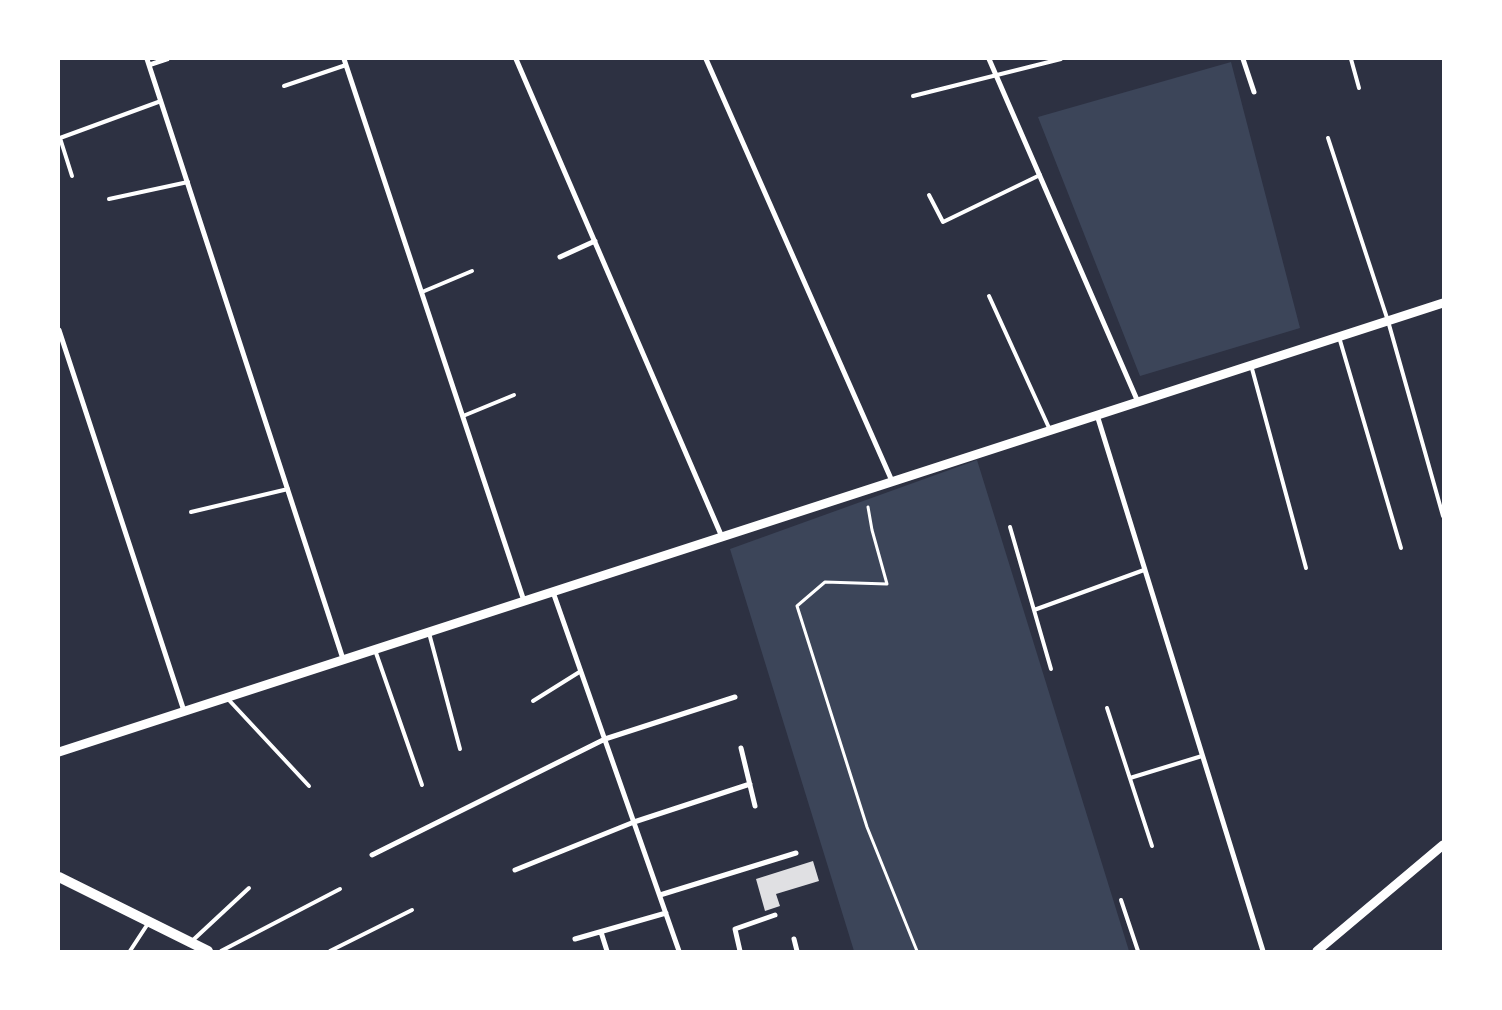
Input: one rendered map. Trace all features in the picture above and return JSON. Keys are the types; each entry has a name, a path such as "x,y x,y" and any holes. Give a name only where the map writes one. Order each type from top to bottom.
{"main road":[{"path":"59,877 208,951"}],"street":[{"path":"147,59 344,660"},
{"path":"149,65 167,59"},
{"path":"344,59 524,601"},
{"path":"516,59 722,537"},
{"path":"706,59 892,481"},
{"path":"989,59 1138,402"},
{"path":"1243,59 1254,92"},
{"path":"560,257 595,242"},
{"path":"59,752 1443,303"},
{"path":"59,330 184,711"},
{"path":"1096,416 1263,951"},
{"path":"553,592 679,951"},
{"path":"372,855 605,739 735,697"},
{"path":"741,748 755,806"},
{"path":"515,870 634,822 750,784"},
{"path":"1317,951 1443,845"},
{"path":"660,895 796,853"},
{"path":"575,939 666,913"},
{"path":"740,951 735,929 775,915"},
{"path":"601,932 607,951"},
{"path":"794,939 797,951"}],"lane":[{"path":"912,96 1061,59"},
{"path":"1351,59 1359,88"},
{"path":"284,86 346,65"},
{"path":"72,176 60,138 161,101"},
{"path":"1328,138 1388,321 1443,516"},
{"path":"929,195 944,222 1040,174"},
{"path":"109,199 188,182"},
{"path":"422,292 472,271"},
{"path":"989,296 1050,430"},
{"path":"1339,336 1402,548"},
{"path":"1251,365 1306,568"},
{"path":"463,416 514,395"},
{"path":"191,512 288,489"},
{"path":"1010,527 1051,668"},
{"path":"1034,610 1144,570"},
{"path":"429,632 460,749"},
{"path":"375,649 422,785"},
{"path":"533,701 581,671"},
{"path":"227,697 309,786"},
{"path":"1107,708 1152,846"},
{"path":"1130,778 1202,756"},
{"path":"190,942 249,888"},
{"path":"221,951 340,890"},
{"path":"1121,900 1138,951"},
{"path":"330,951 412,910"},
{"path":"130,951 150,922"}],"path":[{"path":"866,490 872,530 887,584 825,582 797,606 868,827 917,951"}],"shaded area":[{"path":"1231,62 1300,328 1140,376 1038,117"},
{"path":"977,460 1129,951 854,951 730,549"}],"building":[{"path":"813,861 819,881 776,894 780,906 765,911 756,879"}]}
